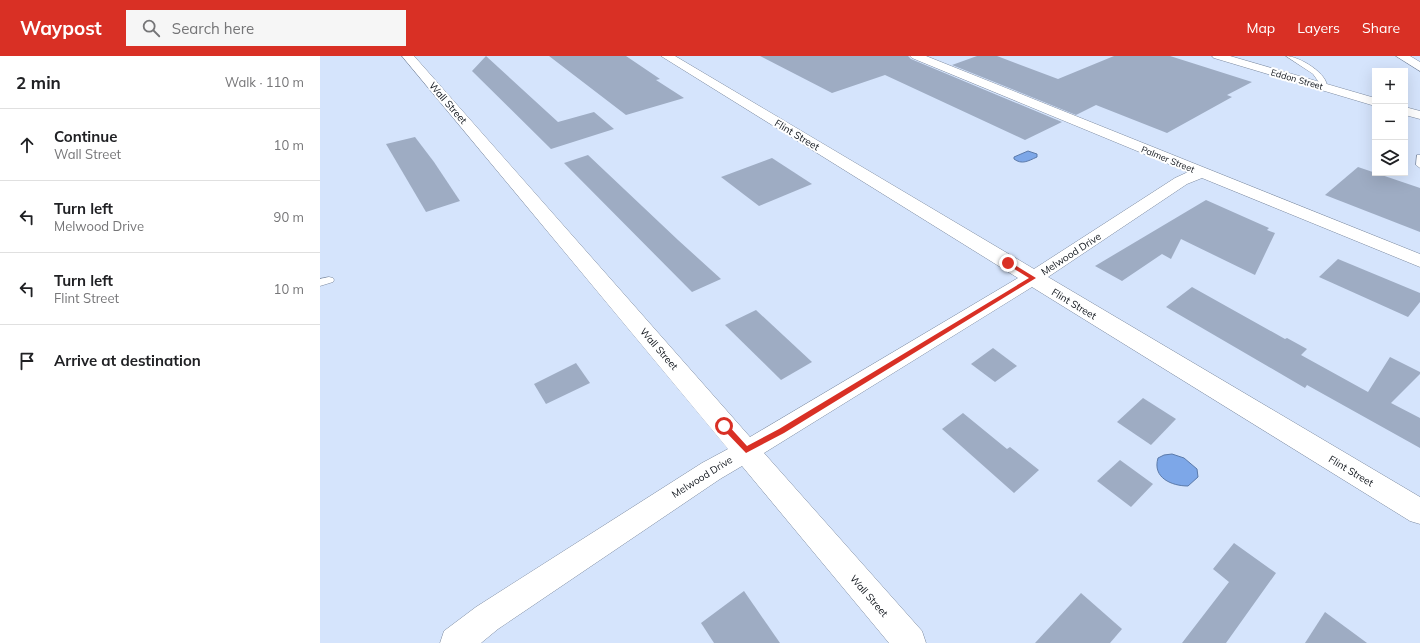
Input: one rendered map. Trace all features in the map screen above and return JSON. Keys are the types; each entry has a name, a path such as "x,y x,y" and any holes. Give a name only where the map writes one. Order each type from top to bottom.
{"street":[{"name":"Wall Street","path":"408,56 910,643"},
{"name":"Flint Street","path":"667,56 1420,512"},
{"name":"Palmer Street","path":"916,56 1200,173 1420,261"},
{"name":"Eddon Street","path":"1218,56 1372,101"},
{"path":"1405,58 1420,56"},
{"path":"1405,58 1420,67"},
{"path":"1408,112 1420,115"},
{"name":"Melwood Drive","path":"456,643 494,614 710,471 782,431 1033,278 1181,181 1200,173"}],"lane":[{"path":"1289,56 1309,68 1322,79 1325,87"},
{"path":"1420,157 1420,166"}],"water":[{"path":"1028,151 1037,154 1037,157 1022,162 1014,159 1014,157"},
{"path":"1172,454 1184,458 1197,469 1198,477 1188,486 1182,486 1165,480 1158,471 1158,458 1164,455"}],"building":[{"path":"486,56 558,122 594,112 614,129 551,149 472,71"},
{"path":"549,56 626,56 660,79 656,80 684,98 626,115"},
{"path":"760,56 908,56 911,59 1062,122 1025,140 885,75 832,93"},
{"path":"977,56 997,56 1058,79 1114,56 1170,56 1252,82 1227,95 1232,97 1167,133 1096,105 1076,115 952,65"},
{"path":"415,137 460,201 426,212 386,144"},
{"path":"588,155 721,279 692,292 564,163"},
{"path":"772,158 812,184 759,206 721,177"},
{"path":"1358,167 1372,172 1372,176 1385,176 1420,188 1420,232 1325,195"},
{"path":"1206,200 1269,228 1267,230 1275,233 1255,275 1181,239 1171,259 1162,254 1122,281 1095,266"},
{"path":"1338,259 1420,293 1420,302 1408,317 1319,277"},
{"path":"1192,287 1285,339 1287,338 1307,349 1301,355 1368,392 1390,357 1420,372 1420,374 1391,403 1420,418 1420,448 1307,385 1305,388 1166,307"},
{"path":"756,310 812,362 781,380 725,325"},
{"path":"993,348 1017,366 995,382 971,364"},
{"path":"576,363 590,383 546,404 534,384"},
{"path":"1143,398 1176,419 1151,445 1117,422"},
{"path":"963,413 1007,449 1010,447 1039,470 1014,493 942,429"},
{"path":"1120,460 1153,484 1131,507 1097,481"},
{"path":"1234,543 1276,573 1226,643 1182,643 1229,582 1213,569"},
{"path":"744,591 780,643 714,643 701,623"},
{"path":"1081,593 1122,629 1110,643 1035,643"},
{"path":"1325,612 1367,643 1305,643"}],"route":[{"path":"724,426 746,450 782,431 1033,278 1008,263"}]}
